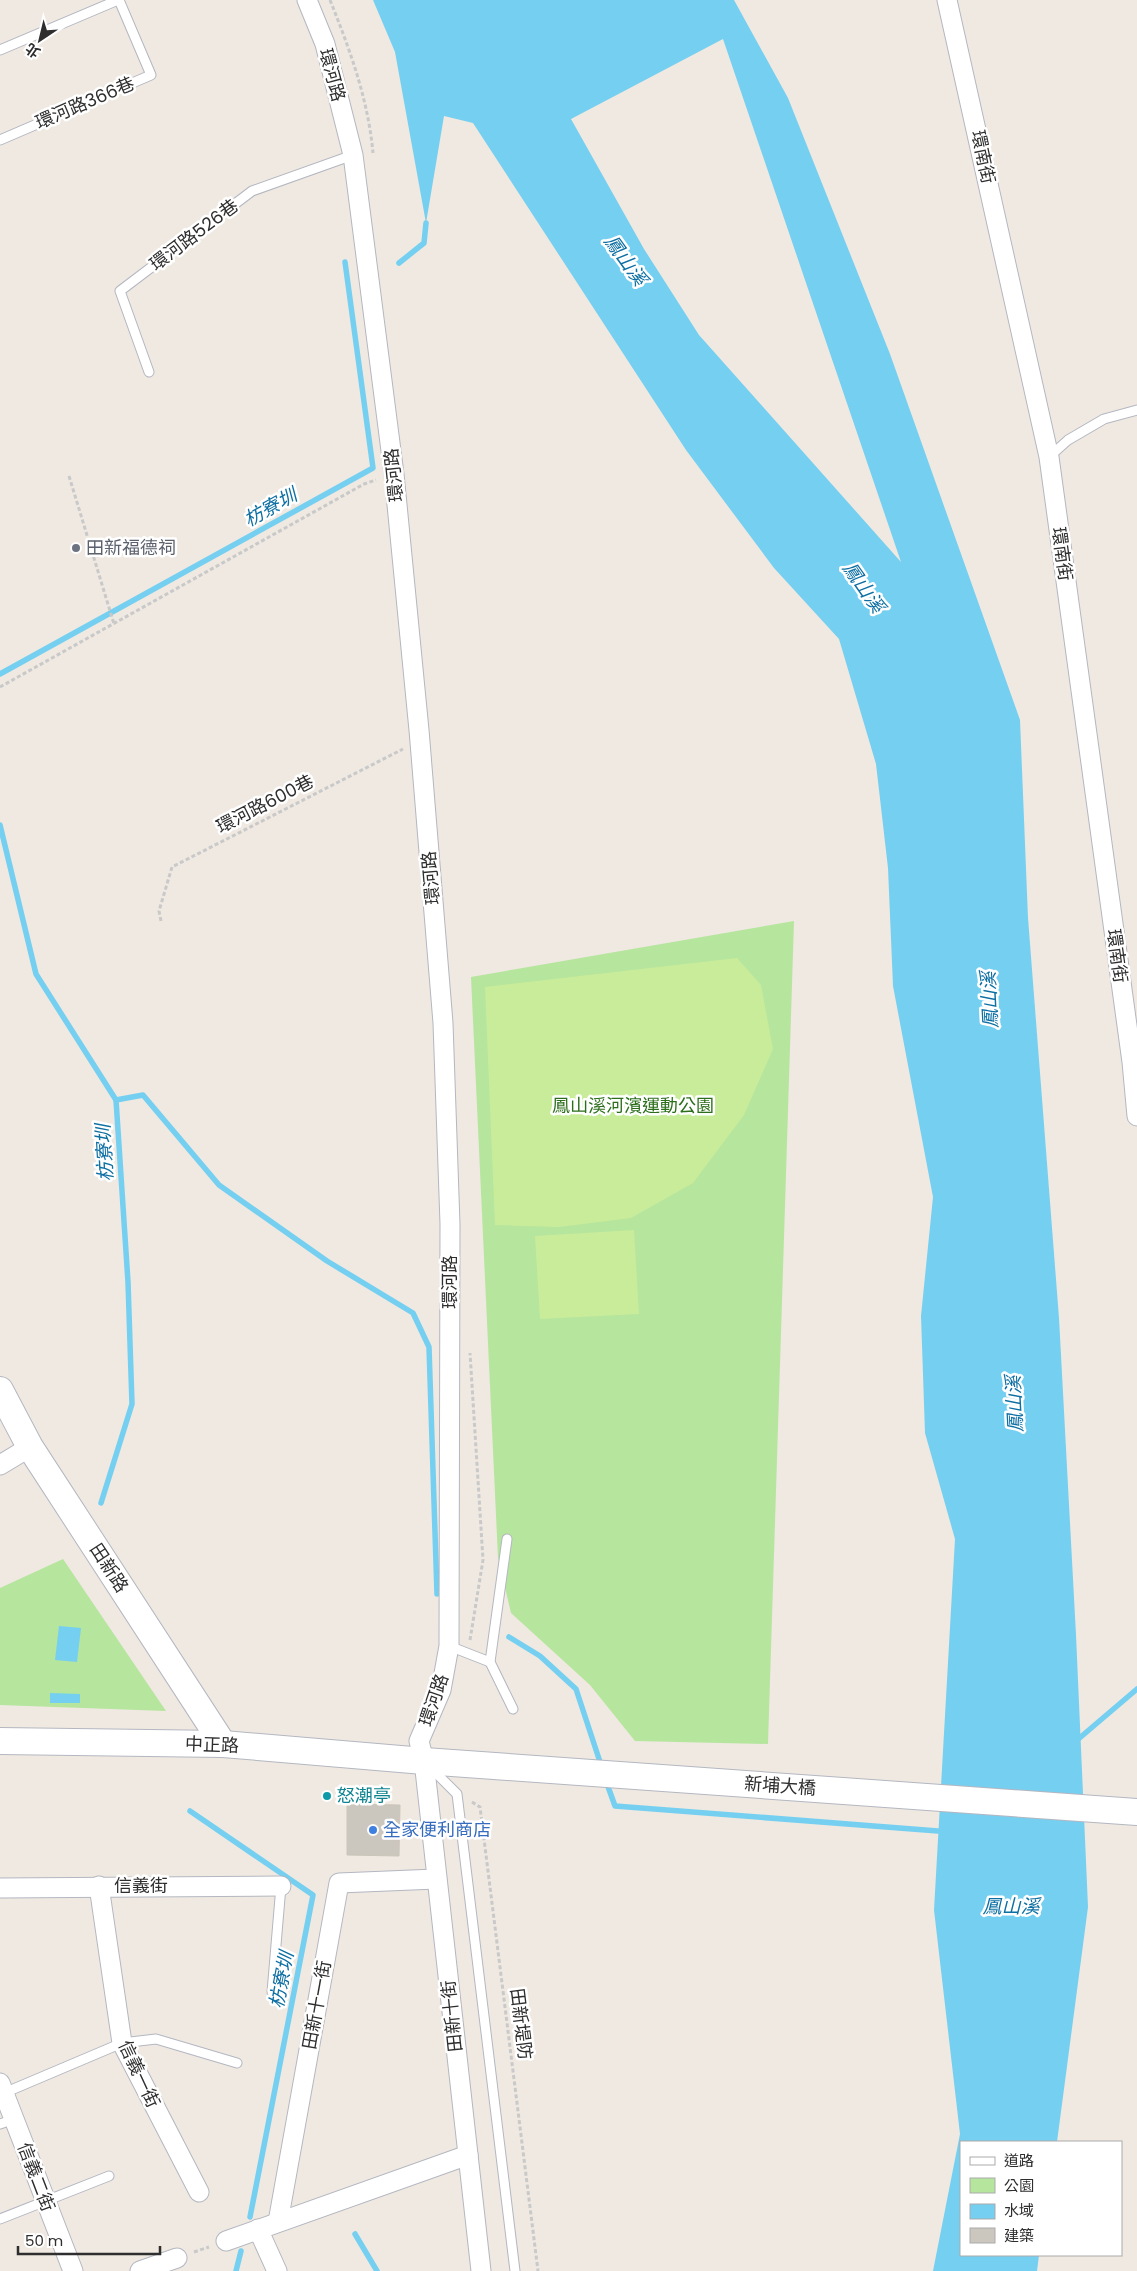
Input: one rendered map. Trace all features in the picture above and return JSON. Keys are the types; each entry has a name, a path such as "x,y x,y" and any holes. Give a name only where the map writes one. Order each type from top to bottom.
{"main road":[{"name":"田新路","path":"0,1390 30,1446 223,1744"},
{"name":"中正路","path":"0,1742 223,1744 424,1761"},
{"name":"新埔大橋","path":"424,1761 1137,1812"}],"street":[{"name":"環河路","path":"307,0 325,44 353,155 394,474 443,1023 450,1224 449,1646 441,1690 419,1741 424,1761"},
{"name":"環南街","path":"947,0 1049,457 1130,1052 1137,1116"},
{"path":"0,1465 30,1446"},
{"name":"田新十街","path":"424,1761 481,2271"},
{"name":"田新十一街","path":"278,2222 340,1883 436,1879"},
{"name":"信義一街","path":"99,1886 122,2043 199,2192"},
{"name":"信義街","path":"0,1888 281,1886"},
{"name":"信義二街","path":"2,2088 7,2122 46,2201 73,2271"},
{"path":"226,2241 468,2155"},
{"path":"258,2229 277,2271"},
{"path":"140,2271 176,2258"}],"lane":[{"name":"環河路366巷","path":"0,50 119,0 151,75 0,140"},
{"name":"環河路526巷","path":"149,372 120,291 252,191 353,155"},
{"path":"1049,457 1068,440 1104,419 1137,410"},
{"path":"508,1539 490,1662 513,1709"},
{"path":"449,1646 490,1662"},
{"path":"424,1761 457,1794 516,2271"},
{"path":"272,1992 281,1886"},
{"path":"2,2088 122,2043 156,2039 237,2063"},
{"path":"0,2218 109,2176"}],"path":[{"path":"0,687 364,484 394,474"},
{"path":"69,476 114,623"},
{"name":"環河路600巷","path":"161,921 159,911 172,867 419,740"},
{"name":"田新堤防","path":"457,1794 480,1807 538,2271"},
{"path":"176,2258 226,2241"}],"green space":[{"name":"鳳山溪河濱運動公園","path":"794,921 768,1744 635,1741 590,1685 511,1613 498,1558 471,977"},
{"path":"737,958 761,985 773,1049 744,1115 693,1183 631,1218 559,1227 495,1225 485,987"},
{"path":"634,1230 639,1314 540,1319 535,1236"},
{"path":"63,1559 166,1711 0,1705 0,1588"}],"water":[{"name":"鳳山溪","path":"373,0 734,0 788,98 890,354 1020,720 1028,918 1059,1318 1088,1907 1057,2141 960,2141 960,2256 1039,2256 1037,2271 933,2271 960,2134 934,1910 955,1539 925,1433 921,1316 933,1197 893,986 888,868 876,764 839,639 774,568 686,450 473,123 444,116 426,223 395,52","holes":["723,39 901,562 699,335 644,249 571,119"]},
{"path":"59,1626 81,1628 77,1662 55,1660"},
{"path":"50,1693 80,1694 80,1703 50,1703"}],"building":[{"name":"全家便利商店","path":"347,1804 400,1805 399,1856 347,1855"}],"waterway":[{"name":"枋寮圳","path":"399,263 424,243 426,223"},
{"name":"枋寮圳","path":"0,674 373,468 345,262"},
{"name":"枋寮圳","path":"0,825 36,974 116,1100 128,1282 132,1404 101,1503"},
{"path":"116,1100 143,1095 219,1185 327,1261 413,1313 429,1347 437,1594"},
{"path":"509,1637 540,1656 576,1689 602,1768"},
{"path":"1076,1741 1137,1689"},
{"path":"606,1781 615,1806 938,1831"},
{"name":"枋寮圳","path":"190,1811 313,1895 250,2217"},
{"path":"355,2234 377,2271"},
{"name":"枋寮圳","path":"236,2271 241,2251"}],"place":[{"name":"田新福德祠","path":"76,548"},
{"name":"怒潮亭","path":"327,1796"},
{"name":"全家便利商店","path":"373,1830"}]}
